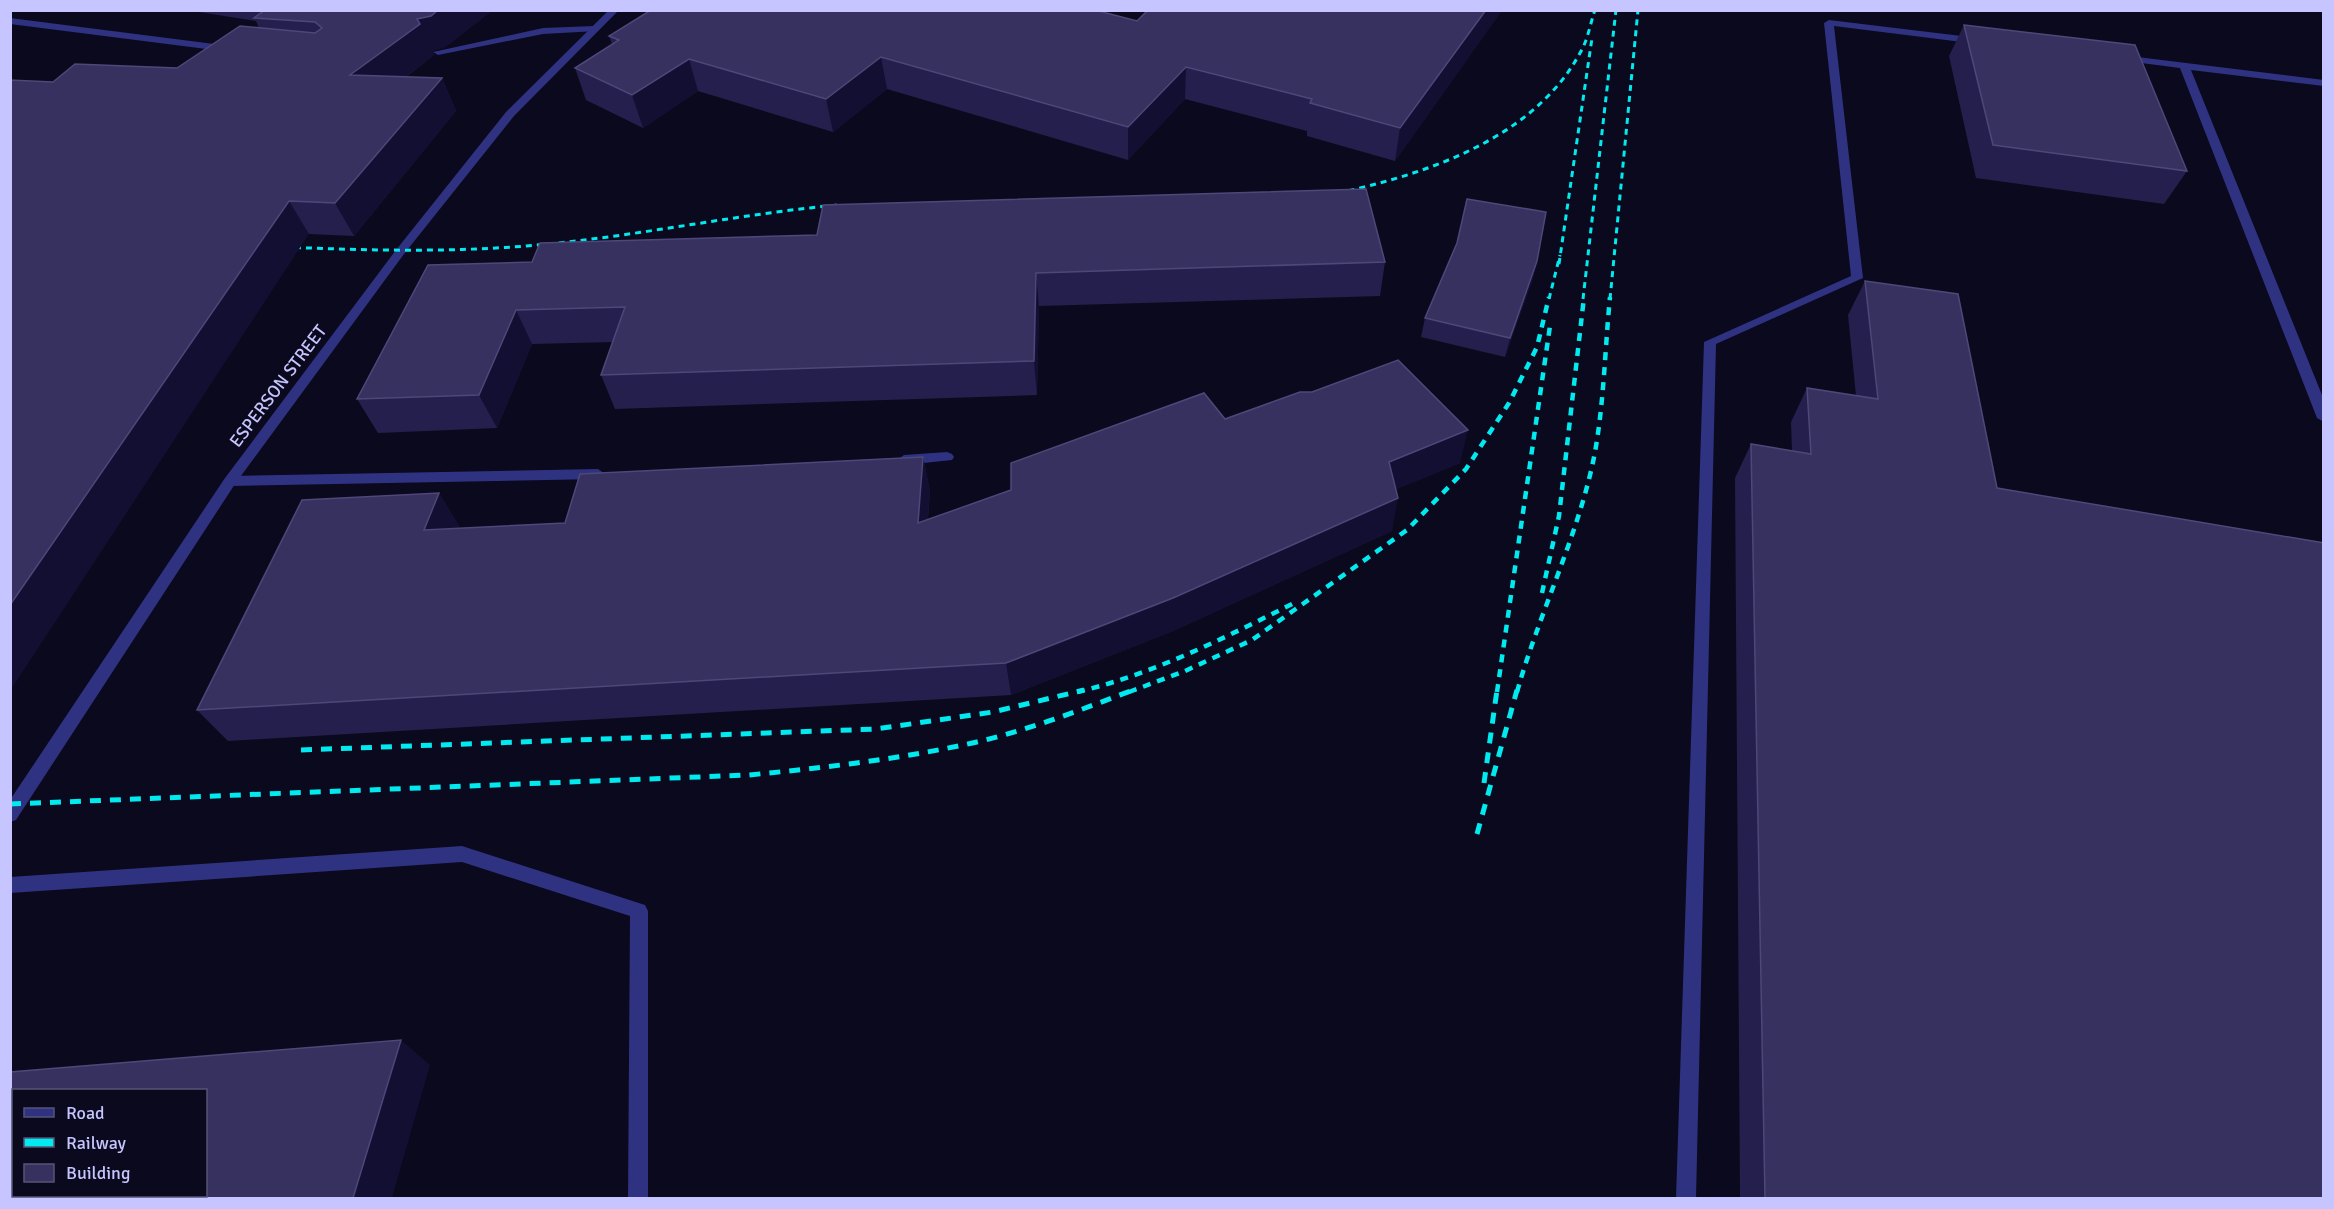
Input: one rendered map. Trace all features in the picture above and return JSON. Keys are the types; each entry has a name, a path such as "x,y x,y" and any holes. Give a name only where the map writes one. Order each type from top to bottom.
{"street":[{"name":"ESPERSON STREET","path":"10,815 230,481 400,252 510,114 615,10"},
{"path":"10,21 242,50"},
{"path":"1686,1198 1710,342 1857,278 1829,23 1995,43"},
{"path":"438,52 543,31 594,29"},
{"path":"2113,57 2324,83"},
{"path":"2184,65 2324,418"},
{"path":"891,460 947,457"},
{"path":"230,481 618,474"},
{"path":"10,885 462,854 639,911 638,1198"}],"building":[{"path":"265,10 438,10 431,16 417,19 420,24 350,75 442,78 335,203 289,201 10,605 10,80 53,82 75,64 177,68 240,26 315,33 322,28 315,22 254,18"},
{"path":"651,10 1095,10 1137,21 1148,10 1486,10 1400,128 1310,103 1312,99 1186,67 1128,127 881,57 826,99 689,59 632,95 575,68 619,40 609,36"},
{"path":"1964,25 2135,45 2187,171 1993,145"},
{"path":"1366,189 1385,262 1036,273 1034,361 601,375 625,307 516,310 479,395 357,399 428,265 532,262 540,243 817,235 823,205"},
{"path":"1467,199 1546,212 1537,261 1510,338 1425,318 1457,243"},
{"path":"1865,281 1958,294 1997,488 2324,543 2324,1198 1765,1198 1751,444 1811,454 1807,388 1878,399"},
{"path":"1398,360 1468,430 1389,462 1398,498 1173,598 1006,663 197,710 302,500 439,493 424,530 565,523 580,474 923,457 918,523 1011,490 1011,463 1204,393 1225,419 1300,392 1312,392"},
{"path":"401,1040 353,1198 10,1198 10,1072"}],"railway":[{"path":"1338,193 1407,175 1442,163 1507,130 1535,108 1560,83 1583,48 1595,10"},
{"path":"1583,299 1616,10"},
{"path":"1610,299 1638,10"},
{"path":"1559,264 1592,38"},
{"path":"284,247 426,250 532,246 839,205"},
{"path":"1549,299 1560,255"},
{"path":"1129,692 1185,671 1252,640 1407,530 1466,469 1509,403 1537,347 1549,297"},
{"path":"1542,593 1559,516 1584,297"},
{"path":"1517,692 1536,632 1570,542 1588,482 1600,414 1610,297"},
{"path":"1497,692 1550,326"},
{"path":"1077,692 1161,665 1215,642 1294,603"},
{"path":"301,750 876,729 993,712 1084,690"},
{"path":"10,804 749,775 883,759 985,740 1049,721 1133,690"},
{"path":"1484,783 1497,690"},
{"path":"1477,834 1517,690"}]}
